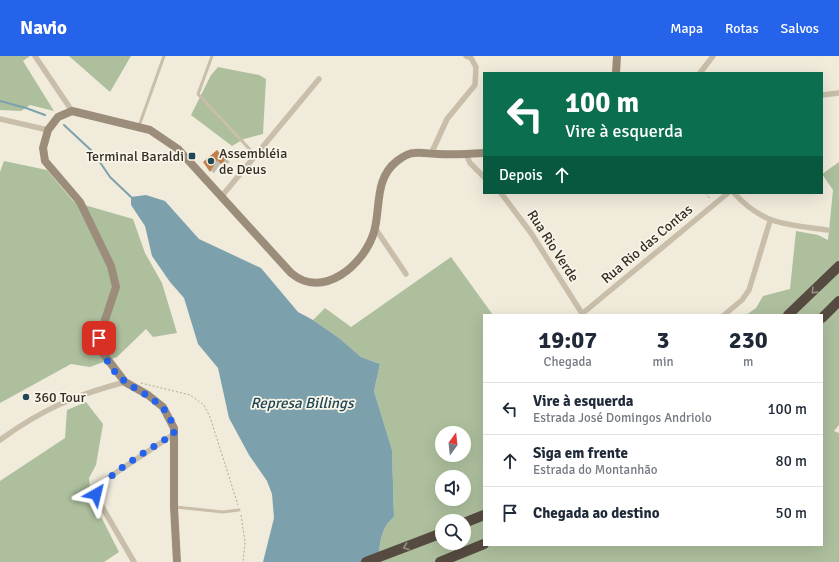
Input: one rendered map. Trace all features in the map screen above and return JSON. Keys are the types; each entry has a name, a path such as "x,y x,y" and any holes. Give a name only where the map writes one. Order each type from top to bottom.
{"highway":[{"path":"789,314 839,266"},
{"path":"823,317 839,301"},
{"path":"471,520 482,516"},
{"path":"366,562 435,536"},
{"path":"440,562 483,544"}],"main road":[{"path":"616,72 617,56"},
{"path":"177,562 174,507 174,434 172,421 163,407 148,395 125,382 105,358 100,345 101,328 116,287 111,266 80,202 46,161 43,148 48,130 61,115 72,111 138,126 156,133 178,149 290,273 301,280 320,284 329,281 347,270 364,251 371,240 375,228 380,190 388,170 397,161 412,153 483,153"}],"street":[{"path":"35,56 72,111"},
{"path":"431,154 447,119 475,85 476,67 471,58 466,56"},
{"path":"701,72 713,56"},
{"path":"221,197 319,79"},
{"path":"823,95 839,93"},
{"path":"0,119 48,130"},
{"path":"466,154 470,163 483,176"},
{"name":"Rua Rio Verde","path":"502,194 531,233 583,314"},
{"name":"Rua Rio das Contas","path":"583,314 727,194"},
{"path":"735,194 749,207 770,221 827,230"},
{"path":"725,314 742,300 749,290 770,221"},
{"path":"375,228 406,274"},
{"path":"0,440 21,425 50,408 92,391 125,382"},
{"path":"134,562 97,498 97,489 108,478 174,434"}],"lane":[{"path":"138,126 164,56"},
{"path":"212,56 198,94 256,156"},
{"path":"174,507 223,512 239,510"}],"path":[{"path":"707,194 715,204"},
{"path":"125,382 149,384 179,391 190,395 204,406 210,416 239,510 245,542 243,562"}],"green space":[{"path":"0,56 30,56 23,61 54,111 30,105 21,111 0,110"},
{"path":"69,56 131,56 110,92"},
{"path":"218,67 259,75 266,79 263,134 244,139 232,146 191,115 211,75"},
{"path":"4,161 47,170 74,202 133,219 145,253 162,283 177,333 153,337 146,329 117,357 90,367 71,364 0,403 0,172"},
{"path":"839,162 839,425 834,431 839,433 839,562 378,562 383,532 389,521 394,517 392,450 374,391 380,364 361,357 339,338 313,320 325,308 351,327 451,257 492,314 483,314 483,546 823,546 823,314 747,314 756,308 763,296 790,289 796,231 818,235 828,240 833,190 823,173"},
{"path":"86,402 103,424 96,465 89,478 91,497 119,552 104,562 0,562 0,481 65,438 67,410"}],"water":[{"name":"Represa Billings","path":"146,195 165,201 199,239 261,268 298,312 313,320 339,338 361,357 380,364 374,391 392,450 394,517 389,521 383,532 378,562 263,562 274,518 272,494 267,481 249,455 229,418 218,368 198,344 184,298 170,282 152,256 145,226 131,205 131,197"}],"building":[{"name":"Assembléia de Deus","path":"217,150 226,159 221,164 217,160 210,172 203,162"}],"waterway":[{"path":"0,101 45,115"},
{"path":"64,125 93,152 110,177 131,197"}],"place":[{"name":"Terminal Baraldi","path":"192,156"},
{"name":"Assembléia de Deus","path":"211,161"},
{"name":"360 Tour","path":"26,397"}],"route":[{"path":"96,494 97,489 108,478 174,434 172,421 163,407 141,390 125,382 105,358 99,338"}]}
